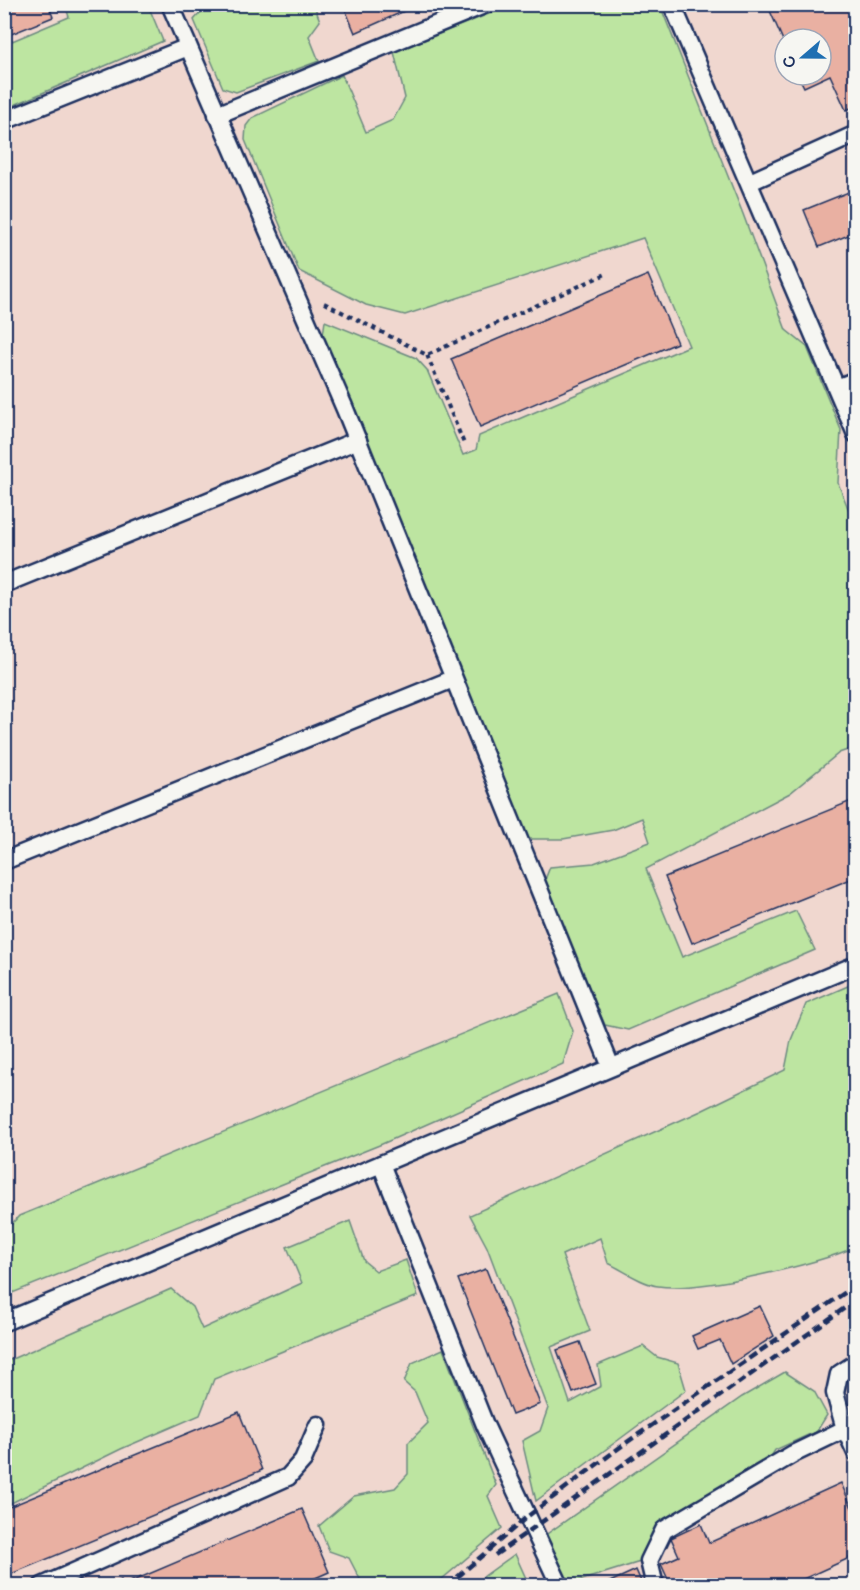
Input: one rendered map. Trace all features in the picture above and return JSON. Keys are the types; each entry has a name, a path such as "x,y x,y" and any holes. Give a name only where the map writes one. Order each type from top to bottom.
{"lane":[{"path":"170,4 358,440 611,1067"},
{"path":"217,115 486,4"},
{"path":"672,4 750,182 855,434"},
{"path":"4,121 188,47"},
{"path":"750,182 855,134"},
{"path":"837,388 855,380"},
{"path":"4,584 358,440"},
{"path":"4,861 453,679"},
{"path":"4,1322 855,965"},
{"path":"381,1164 485,1425 560,1586"},
{"path":"855,1363 839,1374 835,1393 845,1429 855,1453"},
{"path":"42,1586 288,1477 303,1460 318,1425"},
{"path":"655,1586 649,1561 664,1530 793,1454 845,1429"}],"path":[{"path":"427,355 608,273"},
{"path":"292,286 427,355 465,446"}],"shaded area":[{"path":"5,5 855,5 855,1585 5,1585"}],"green space":[{"path":"65,4 148,5 163,41 5,109 5,44 69,17"},
{"path":"207,5 314,5 320,21 309,36 319,61 236,92 223,88 194,20"},
{"path":"511,5 660,5 743,214 786,330 807,347 841,430 838,483 856,528 856,747 839,753 790,793 646,869 682,957 796,911 815,950 628,1030 605,1025 544,882 550,867 594,863 650,842 642,818 613,830 563,839 528,839 487,744 323,335 325,321 416,358 427,370 463,455 476,450 479,436 689,346 643,238 405,315 366,305 299,271 245,140 246,126 252,118 342,75 366,132 393,120 405,98 394,52"},
{"path":"855,983 855,1247 814,1262 758,1276 677,1287 646,1283 608,1263 600,1238 562,1255 590,1331 551,1347 570,1403 601,1386 598,1365 643,1346 657,1357 678,1363 686,1390 536,1501 522,1441 540,1431 548,1408 487,1247 470,1215 701,1111 785,1070 791,1040 806,1004"},
{"path":"559,994 573,1031 563,1064 382,1144 5,1296 5,1231 19,1216"},
{"path":"350,1221 364,1261 376,1271 406,1260 418,1296 214,1379 200,1415 121,1449 5,1506 5,1362 171,1289 192,1307 202,1329 302,1283 287,1247"},
{"path":"443,1349 496,1485 488,1496 502,1528 435,1585 363,1585 349,1558 329,1551 319,1526 354,1496 395,1488 408,1474 408,1443 428,1423 415,1392 404,1382 412,1363"},
{"path":"785,1372 814,1391 827,1415 817,1431 775,1450 769,1460 663,1519 640,1562 569,1584 544,1536 742,1397"},
{"path":"515,1554 529,1585 472,1585"}],"building":[{"path":"4,4 48,4 53,17 4,37"},
{"path":"343,4 420,4 355,33"},
{"path":"767,4 856,4 856,106 846,110 833,82 833,27 777,27"},
{"path":"856,189 856,232 819,247 804,210"},
{"path":"648,275 677,343 480,427 451,359"},
{"path":"856,799 856,877 692,943 665,877"},
{"path":"486,1269 540,1404 512,1415 458,1279"},
{"path":"760,1306 774,1336 731,1364 720,1340 698,1349 692,1336"},
{"path":"580,1342 596,1384 573,1393 557,1350"},
{"path":"239,1412 262,1470 4,1577 4,1509"},
{"path":"841,1483 856,1517 856,1555 788,1586 671,1586 661,1564 679,1556 671,1538 701,1524 709,1543"},
{"path":"302,1509 329,1572 297,1586 108,1586 121,1580 123,1585"},
{"path":"636,1570 643,1586 601,1586"}],"railway":[{"path":"447,1586 528,1516 623,1445 856,1285"},
{"path":"495,1555 856,1300"}]}
